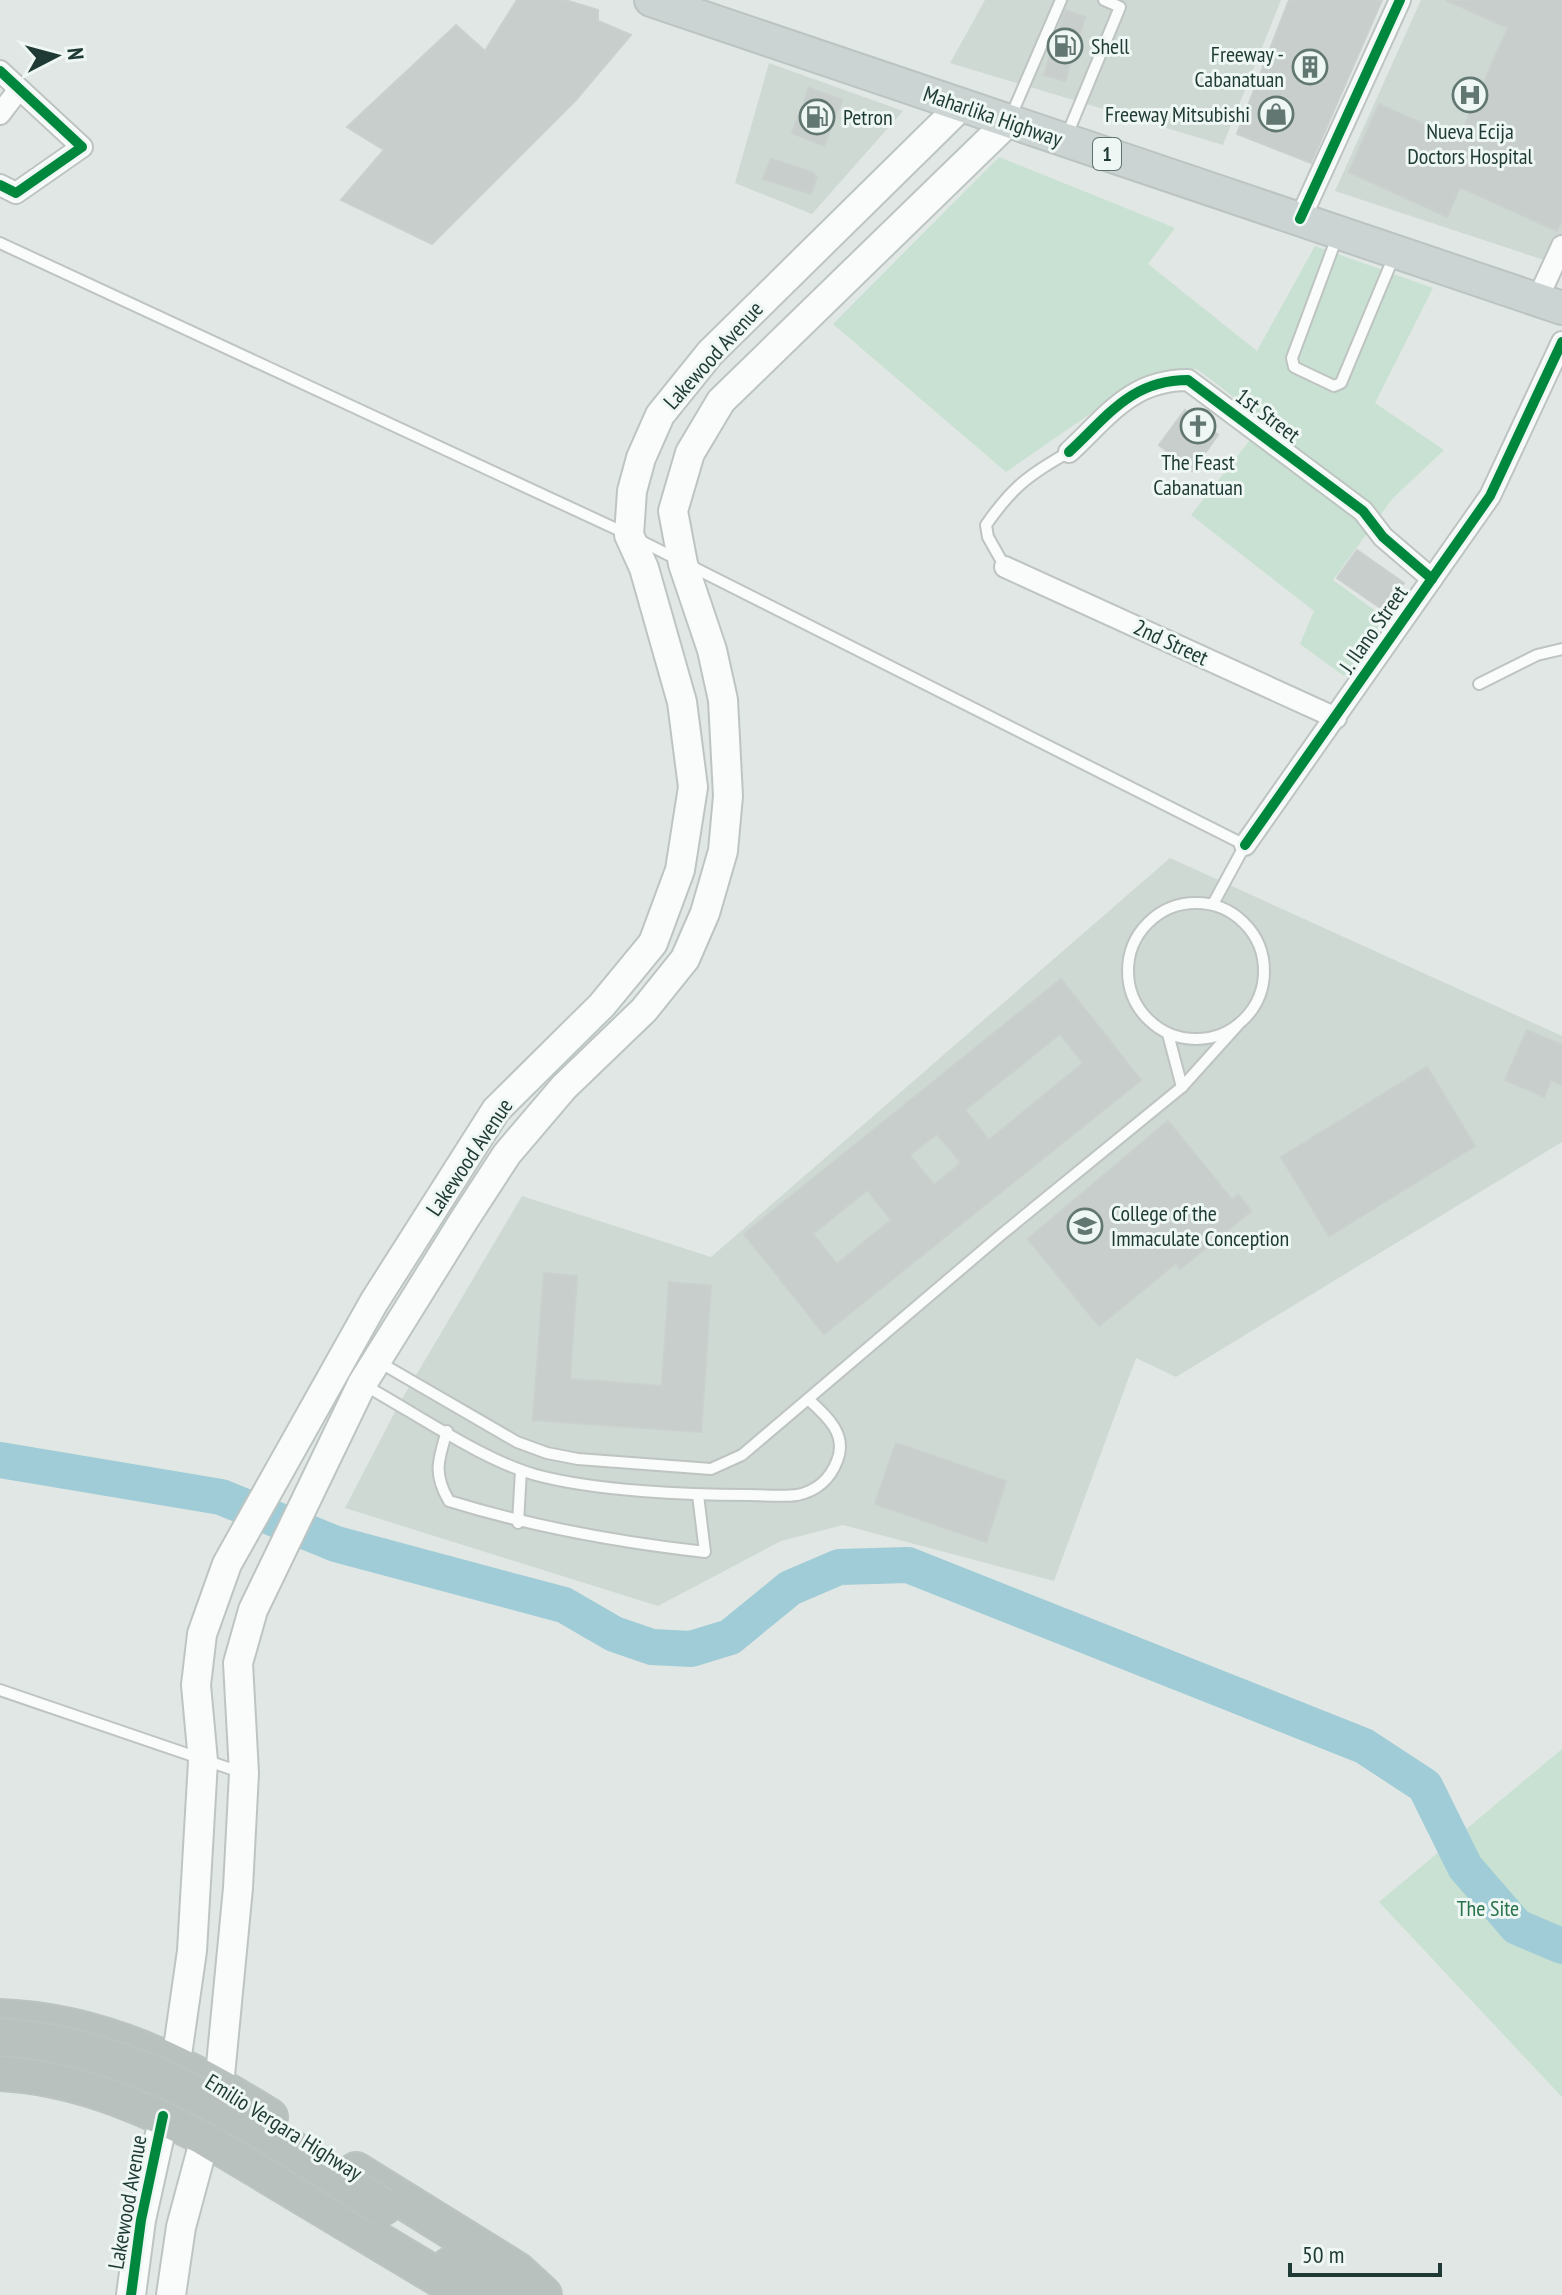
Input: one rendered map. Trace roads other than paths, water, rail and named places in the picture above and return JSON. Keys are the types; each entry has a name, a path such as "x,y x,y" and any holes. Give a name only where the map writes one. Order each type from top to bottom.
{"highway":[{"name":"Emilio Vergara Highway","path":"0,2018 36,2019 101,2034 176,2062 517,2271 543,2295"},
{"name":"Emilio Vergara Highway","path":"0,2037 93,2054 154,2074 241,2118 499,2295"},
{"name":"Emilio Vergara Highway","path":"0,2053 86,2069 146,2090 529,2295"},
{"path":"0,2072 82,2085 124,2097 203,2136 468,2295"}],"main road":[{"name":"Maharlika Highway","path":"651,0 1550,303"},
{"name":"Lakewood Avenue","path":"131,2295 141,2220 176,2062 192,1951 203,1761 196,1685 202,1634 227,1564 374,1302 496,1110 602,1005 653,943 680,870 693,787 682,702 644,568 629,535 632,491 641,458 660,415 710,353 962,105"},
{"name":"Lakewood Avenue","path":"171,2295 181,2227 203,2136 219,2086 238,1888 244,1773 238,1663 253,1610 305,1496 369,1372 507,1154 564,1087 644,1010 685,959 705,913 723,851 728,796 723,700 712,650 683,564 673,511 690,453 721,401 1008,122"}],"street":[{"path":"1300,219 1400,0"},
{"path":"0,71 82,147 16,193 0,185"},
{"path":"0,114 19,89"},
{"path":"1550,303 1562,246"},
{"name":"J. Ilano Street","path":"1245,845 1490,496 1562,342"},
{"name":"1st Street","path":"1069,452 1134,392 1162,380 1188,380 1363,511 1383,537 1432,579"},
{"name":"2nd Street","path":"1005,567 1336,718"}],"lane":[{"path":"1008,122 1061,0"},
{"path":"1065,140 1122,3 1104,0"},
{"path":"1339,231 1292,358 1294,367 1334,386 1341,383 1396,251"},
{"path":"0,243 629,535 1245,845 1213,904"},
{"path":"1005,567 988,537 986,525 1006,496 1027,476 1069,452"},
{"path":"1479,684 1537,655 1562,649"},
{"path":"369,1372 517,1442 578,1459 711,1469 742,1455 1002,1234 1182,1087 1237,1026 1257,1000 1264,968 1260,947 1249,928 1233,913 1213,904 1188,903 1164,910 1144,926 1131,948 1128,973 1133,998 1147,1019 1168,1034 1203,1038 1237,1026"},
{"path":"1168,1034 1182,1087"},
{"path":"369,1372 447,1431 521,1470 572,1481 698,1495 798,1495 818,1488 832,1473 840,1455 839,1436 829,1418 809,1400"},
{"path":"447,1431 438,1460 439,1483 449,1501 518,1523 631,1544 705,1552 698,1495"},
{"path":"518,1523 521,1470"},
{"path":"0,1690 244,1773"}],"waterway":[{"path":"0,1460 221,1497 336,1544 564,1605 614,1634 652,1647 691,1649 730,1637 790,1588 839,1567 908,1565 1364,1746 1425,1786 1465,1867 1517,1927 1562,1946"}],"place":[{"name":"Shell","path":"1065,46"},
{"name":"Freeway - Cabanatuan","path":"1310,67"},
{"name":"Nueva Ecija Doctors Hospital","path":"1470,95"},
{"name":"Freeway Mitsubishi","path":"1276,114"},
{"name":"Petron","path":"817,117"},
{"name":"The Feast Cabanatuan","path":"1198,426"},
{"name":"College of the Immaculate Conception","path":"1085,1226"}],"park label":[{"name":"The Site","path":"1488,1908"}]}
